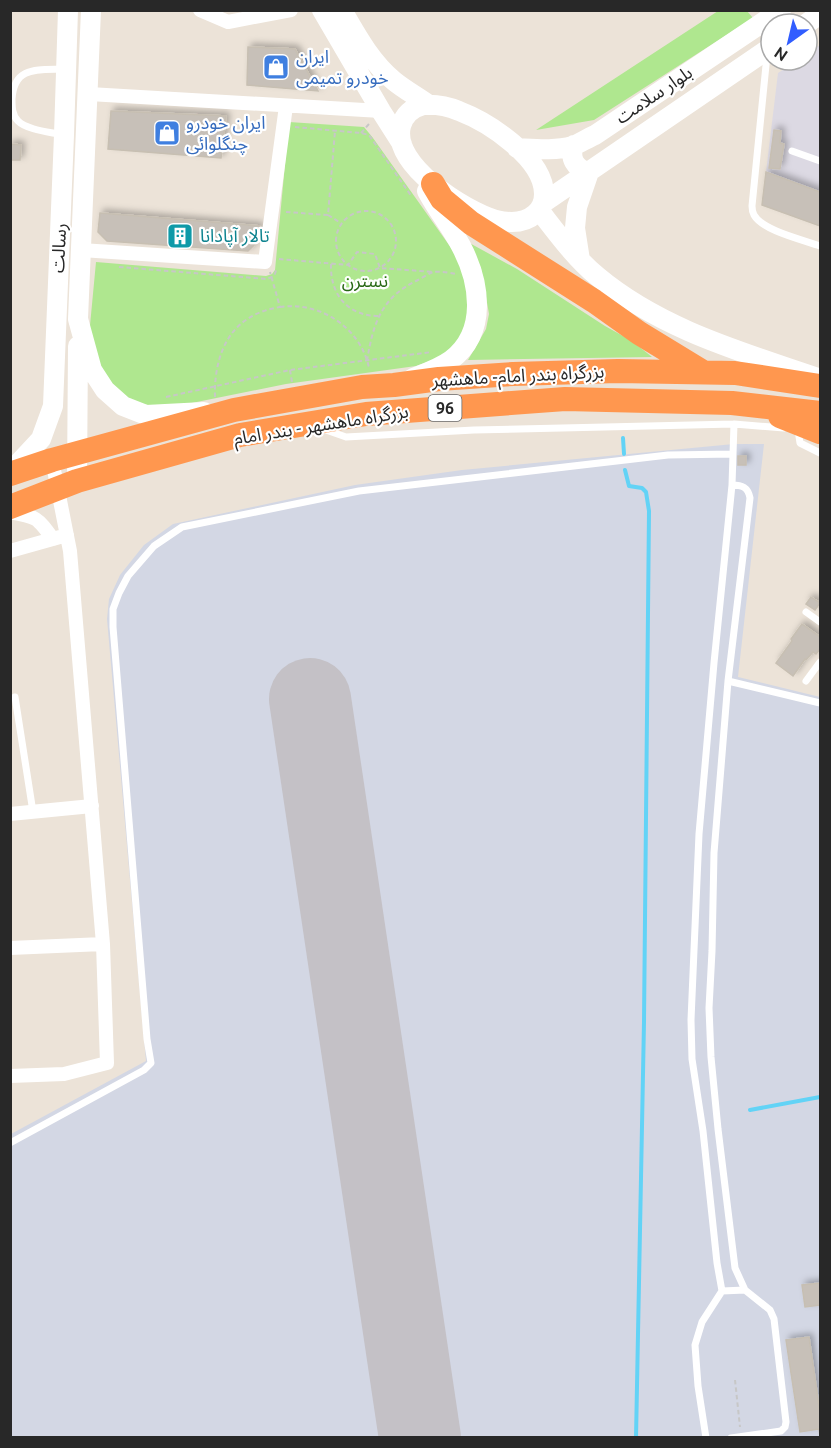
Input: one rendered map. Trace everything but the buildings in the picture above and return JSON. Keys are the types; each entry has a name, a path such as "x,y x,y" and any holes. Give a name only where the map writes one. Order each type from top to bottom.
{"highway":[{"path":"433,184 442,199 471,223 594,301 639,333 754,403 813,430"},
{"name":"بزرگراه بندر امام- ماهشهر","path":"78,453 224,411 370,386 439,379 513,374 735,373 820,386"},
{"name":"بزرگراه ماهشهر - بندر امام","path":"68,485 240,435 366,414 565,399 732,403 820,413"},
{"name":"96","path":"10,472 78,453"},
{"name":"96","path":"10,507 68,485"}],"main road":[{"name":"رسالت","path":"10,472 41,439 53,406 68,10"},
{"name":"رسالت","path":"68,485 78,453 78,319 91,10"},
{"path":"322,10 414,164 435,206 461,246 473,272 477,291 478,310 473,330 463,348 451,360 430,372 394,385"},
{"path":"342,10 366,50 381,68 395,82 429,105"},
{"name":"بلوار سلامت","path":"517,148 540,150 558,148 574,145 595,135 781,10"},
{"name":"بلوار سلامت","path":"414,164 433,184 467,208 497,220 521,222 534,216 541,207 599,163 759,55"},
{"path":"402,144 401,124 405,117 417,107 429,105 447,107 471,116 495,130 531,163 544,189 541,207 580,260 596,276 624,297 689,331 739,352 820,379"},
{"path":"574,145 573,162 580,169 589,172 577,207 575,228 580,260"},
{"name":"رسالت","path":"78,319 92,370 105,390 123,406 146,415 224,411"},
{"path":"52,460 53,406"}],"street":[{"path":"200,10 228,22 291,10"},
{"path":"89,94 381,111"},
{"path":"81,250 265,262 286,106"},
{"path":"10,1076 64,1074 107,1063 104,944 67,535 68,485 52,460"},
{"path":"10,512 39,519 53,539"},
{"path":"10,551 67,535"},
{"path":"10,814 92,806"},
{"path":"10,948 104,944"}],"lane":[{"path":"64,135 26,126 17,120 12,110 13,87 28,70 66,69"},
{"path":"766,72 753,214 759,221 771,228 820,246"},
{"path":"792,151 820,161"},
{"path":"309,424 346,437 474,430 734,424 813,430"},
{"path":"706,1437 698,1386 695,1345 702,1322 722,1291 692,1059 691,1020 699,834 714,663 736,485 733,454 734,424"},
{"path":"813,430 800,443 820,453"},
{"path":"10,1143 144,1070 151,1063 145,1015 113,609 128,576 154,546 182,527 359,491 668,455 733,454"},
{"path":"731,1437 781,1431 786,1422 774,1319 770,1310 745,1290 735,1268 711,1057 709,1008 714,854 729,681 750,498 747,490 736,485"},
{"path":"806,612 820,622"},
{"path":"806,681 820,662"},
{"path":"729,681 820,703"},
{"path":"15,697 33,812"},
{"path":"722,1291 745,1290"}],"path":[{"path":"291,127 369,135 415,201"},
{"path":"328,215 335,131"},
{"path":"368,210 388,219 394,227 397,238 392,258 384,266 374,270 364,271 348,265 338,254 336,243 336,233 341,223 358,211 368,210"},
{"path":"283,212 328,215 341,223"},
{"path":"348,265 357,252 375,254 380,268"},
{"path":"120,267 267,279 277,272 279,259 348,265"},
{"path":"265,262 272,277 280,307"},
{"path":"331,263 334,289 342,301 353,310 366,316 379,316"},
{"path":"380,268 460,274 473,272"},
{"path":"367,361 373,328 390,300 406,286 434,272"},
{"path":"224,411 214,386 214,377 226,342 234,330 247,318 263,311 291,305 305,306 320,311 336,319 347,329 360,345 367,361 370,386"},
{"path":"164,398 290,370 434,352"},
{"path":"735,1380 741,1436"}],"shaded area":[{"path":"819,46 820,226 762,205 778,73 819,72"},
{"path":"734,444 764,444 738,677 820,697 820,1437 11,1438 11,1134 146,1061 107,619 109,599 120,575 144,545 173,524 355,485 462,470"}],"green space":[{"path":"718,11 747,11 753,18 594,120 536,130"},
{"name":"نسترن","path":"289,122 364,127 454,252 464,274 469,295 469,314 464,335 444,356 416,366 286,384 172,407 155,407 130,401 113,387 100,366 89,336 96,262 266,276 272,274 275,270"},
{"path":"464,240 517,269 632,341 652,357 468,360 486,329 489,314 481,268"}],"waterway":[{"path":"623,438 624,454"},
{"path":"625,470 629,486 642,488 646,492 649,511 644,1022 636,1438"},
{"path":"750,1110 820,1097"}],"runway":[{"path":"310,699 420,1438"}],"place":[{"name":"ایران خودرو تمیمی","path":"276,67"},
{"name":"ایران خودرو چنگلوائی","path":"167,133"},
{"name":"تالار آپادانا","path":"180,236"}]}
